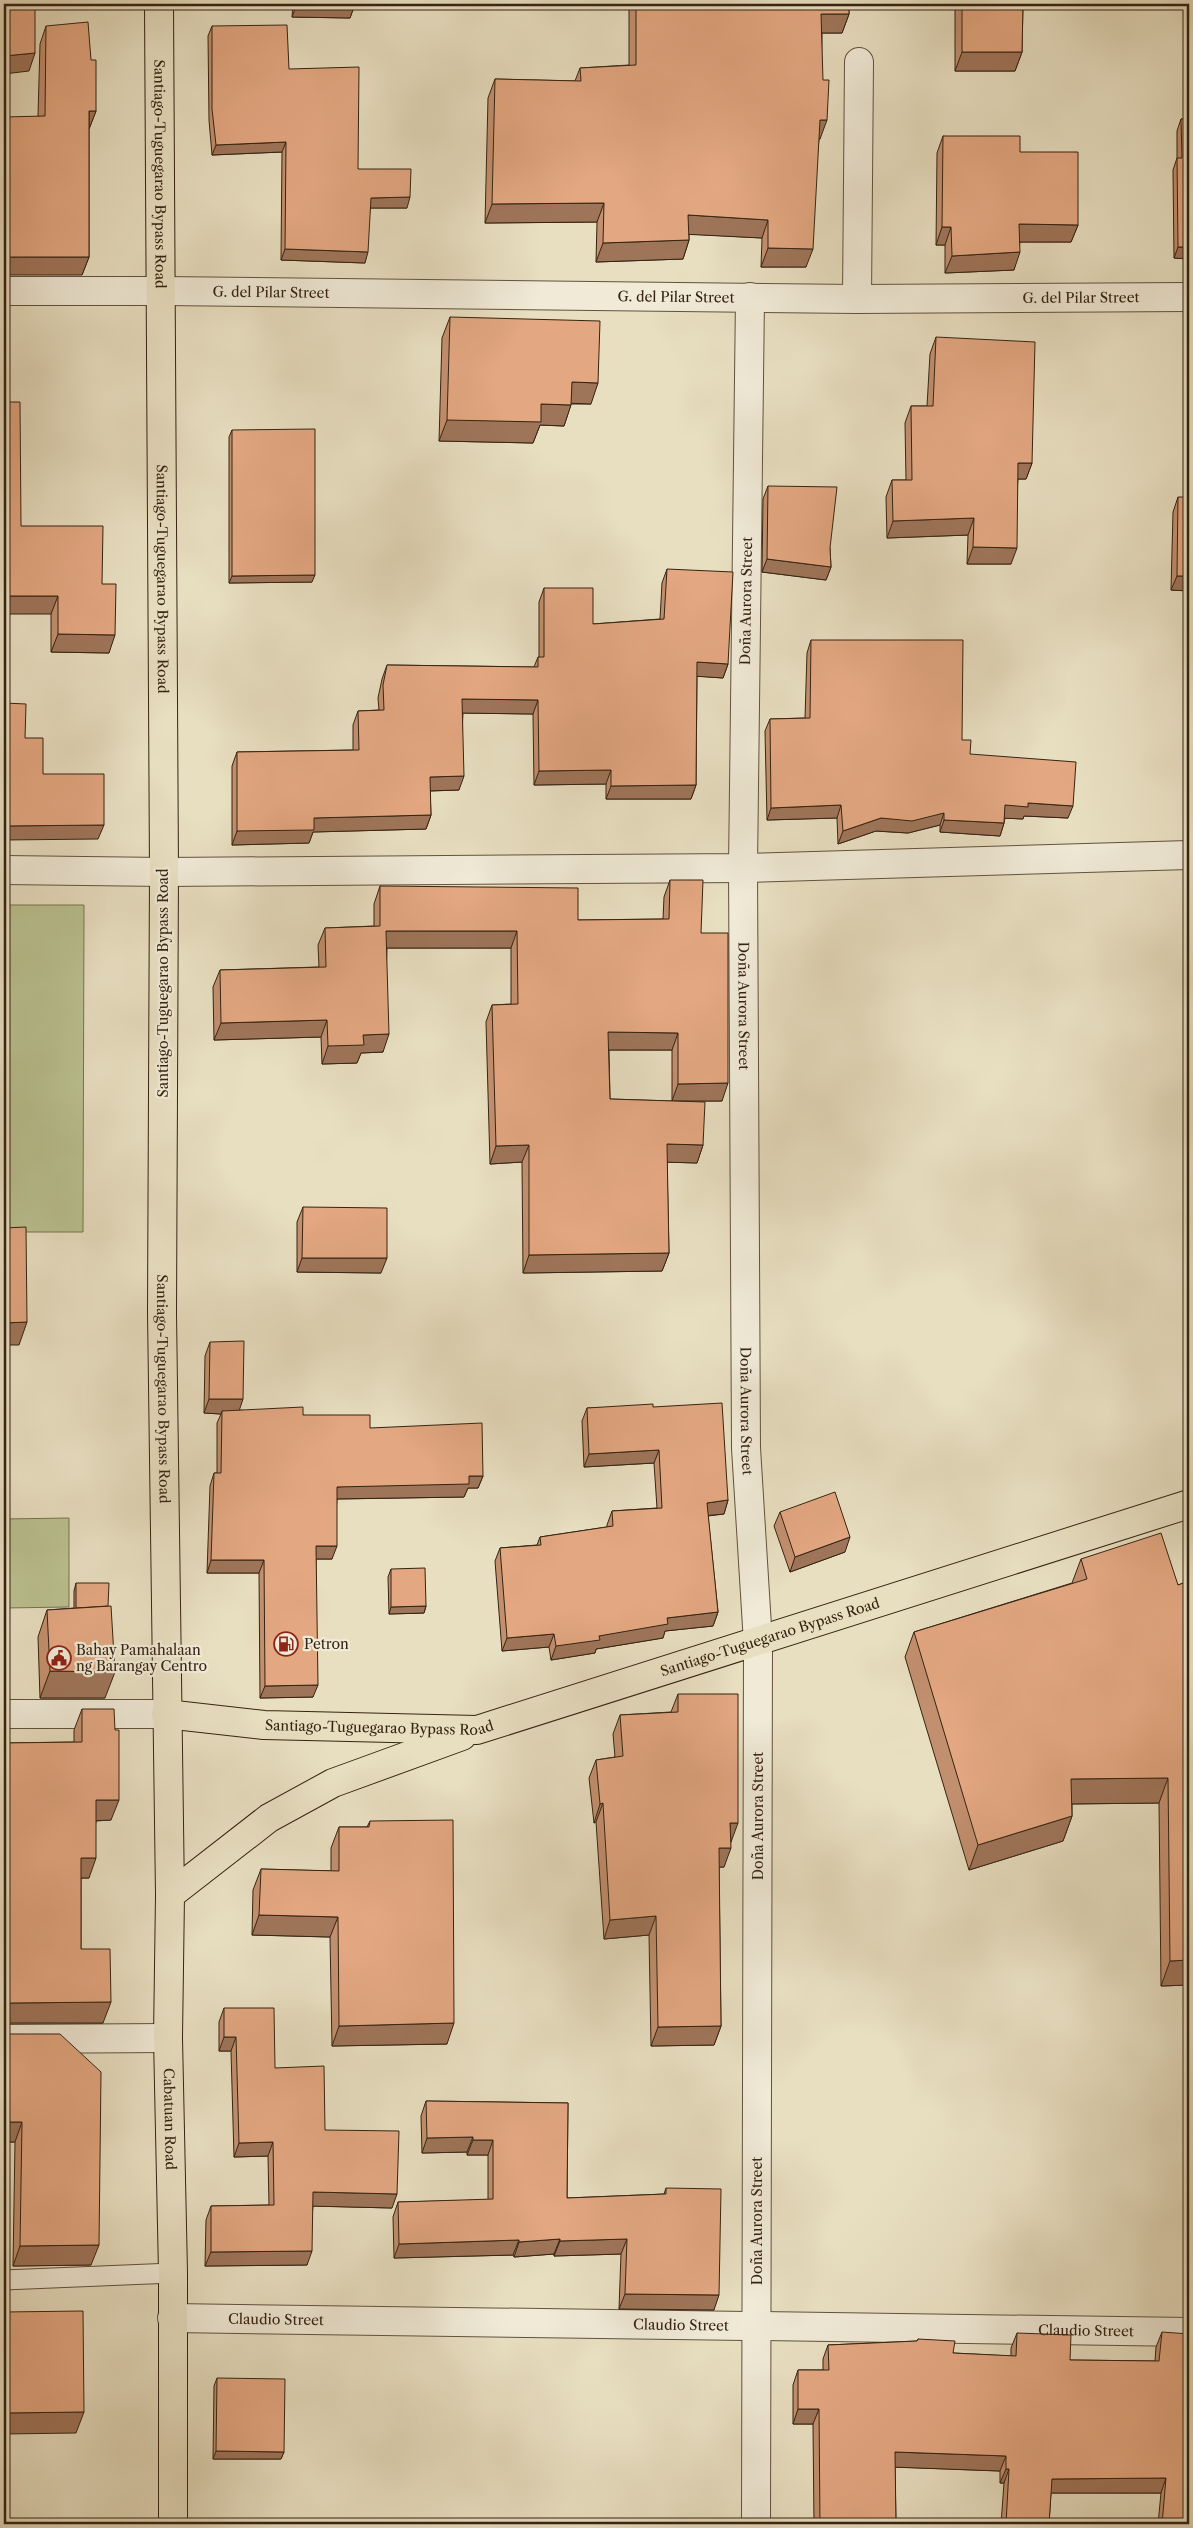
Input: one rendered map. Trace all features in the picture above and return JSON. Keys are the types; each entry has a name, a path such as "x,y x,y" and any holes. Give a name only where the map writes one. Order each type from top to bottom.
{"highway":[{"name":"Santiago-Tuguegarao Bypass Road","path":"159,4 164,872 162,1323 166,1714 264,1725 477,1730 758,1643 1189,1504"},
{"name":"Cabatuan Road","path":"166,1714 170,1895 168,2038 173,2273 173,2524"},
{"path":"170,1895 269,1818 333,1783 477,1730"}],"street":[{"path":"857,299 859,62"},
{"name":"G. del Pilar Street","path":"4,292 162,291 857,299 1189,297"},
{"name":"Doña Aurora Street","path":"750,297 743,868 746,1448 758,1643 756,2524"},
{"path":"4,870 164,872 743,868 1189,855"},
{"path":"4,1714 166,1714"},
{"path":"4,2038 168,2038"},
{"name":"Claudio Street","path":"172,2318 1189,2332"}],"lane":[{"path":"4,2280 173,2273"}],"green space":[{"path":"4,905 84,905 83,1232 4,1232"},
{"path":"69,1518 69,1607 4,1608 4,1519"}],"building":[{"path":"4,4 35,4 35,53 4,56"},
{"path":"636,4 849,4 849,14 821,14 823,80 829,80 827,120 820,120 813,249 768,248 768,220 688,215 689,240 603,243 604,203 492,204 495,79 581,81 580,68 636,65"},
{"path":"962,4 1023,4 1022,52 962,52"},
{"path":"88,22 91,60 96,60 96,111 89,111 89,257 4,257 4,117 45,116 46,26"},
{"path":"287,25 289,69 359,67 358,169 411,169 410,197 371,198 368,252 285,249 286,142 216,145 212,109 212,26"},
{"path":"1181,119 1189,119 1189,247 1178,247 1177,158 1182,158"},
{"path":"943,136 1020,136 1020,152 1078,152 1078,225 1019,224 1020,252 952,256 951,227 942,227"},
{"path":"450,317 600,321 598,383 572,382 571,405 541,404 541,422 447,420"},
{"path":"936,337 1035,342 1032,463 1018,463 1017,548 973,547 974,518 893,521 892,480 912,480 911,406 933,406"},
{"path":"4,402 20,402 21,526 103,526 102,584 116,584 115,635 58,634 58,596 4,596"},
{"path":"315,429 315,575 232,576 232,430"},
{"path":"768,486 837,487 830,548 831,567 767,559"},
{"path":"1178,497 1189,497 1189,576 1177,576"},
{"path":"667,569 733,572 728,664 697,662 696,785 611,786 611,770 539,771 538,700 462,699 464,776 430,777 431,815 314,818 314,830 237,831 237,752 359,750 358,711 384,710 383,685 387,665 538,667 538,657 544,657 544,588 593,588 593,624 664,619"},
{"path":"811,640 963,640 962,740 971,740 970,754 1076,762 1073,806 1028,803 1028,807 1005,805 1004,823 944,820 944,813 912,821 881,818 843,831 841,805 771,808 770,719 810,718"},
{"path":"4,703 26,704 25,738 43,738 43,774 104,774 104,825 4,826"},
{"path":"670,880 703,880 701,933 728,933 728,1083 678,1084 678,1033 608,1032 610,1099 705,1102 703,1145 667,1144 669,1253 529,1255 529,1145 496,1146 492,1005 518,1004 517,931 386,931 389,1034 363,1035 364,1045 328,1046 327,1020 221,1023 220,970 326,967 325,928 380,926 380,886 578,888 578,920 669,919"},
{"path":"303,1207 387,1208 387,1258 302,1258"},
{"path":"26,1227 27,1322 4,1323 4,1228"},
{"path":"244,1341 243,1399 209,1399 210,1342"},
{"path":"722,1403 728,1500 707,1503 718,1612 667,1618 668,1624 599,1636 600,1640 556,1646 554,1634 507,1638 500,1548 541,1545 540,1537 613,1526 612,1511 662,1508 659,1450 589,1454 587,1408 653,1404 653,1407"},
{"path":"303,1407 303,1415 370,1415 370,1428 482,1423 483,1476 469,1476 469,1484 337,1487 337,1546 316,1546 318,1685 265,1686 264,1560 211,1560 214,1473 221,1473 222,1411"},
{"path":"835,1492 850,1537 795,1557 780,1512"},
{"path":"1161,1533 1178,1585 1189,1581 1189,1960 1170,1961 1168,1778 1071,1779 1072,1816 978,1845 914,1632 1087,1579 1081,1559"},
{"path":"425,1568 426,1606 391,1607 391,1569"},
{"path":"76,1583 109,1583 108,1606 76,1608"},
{"path":"111,1606 115,1672 50,1671 47,1610"},
{"path":"678,1694 738,1694 738,1823 730,1823 731,1848 719,1848 721,2026 658,2027 656,1916 610,1920 603,1803 600,1804 596,1760 623,1756 620,1715 678,1712"},
{"path":"82,1709 114,1709 115,1730 119,1730 119,1800 96,1800 96,1858 81,1858 81,1949 110,1949 111,2002 11,2003 4,2005 4,1743 82,1742"},
{"path":"453,1820 454,2023 339,2026 338,1917 259,1915 261,1869 339,1871 339,1827 369,1827 370,1821"},
{"path":"224,2008 274,2008 275,2068 324,2066 325,2130 399,2131 397,2194 313,2192 312,2251 211,2252 211,2206 274,2205 273,2142 239,2143 236,2037 224,2037"},
{"path":"4,2032 11,2034 60,2034 101,2072 99,2245 20,2246 22,2122 4,2122"},
{"path":"426,2101 568,2103 567,2198 666,2194 666,2188 721,2189 719,2295 625,2294 627,2239 399,2244 398,2202 493,2199 493,2140 473,2140 473,2137 427,2138"},
{"path":"83,2311 84,2412 4,2413 4,2312"},
{"path":"1162,2332 1189,2334 1189,2524 1162,2524 1166,2478 1052,2479 1049,2524 1006,2524 1009,2469 1006,2469 1006,2456 895,2452 896,2524 820,2524 819,2409 798,2409 798,2370 829,2370 828,2345 917,2341 918,2339 955,2341 953,2353 1016,2356 1017,2333 1071,2335 1070,2360 1159,2361"},
{"path":"217,2378 285,2379 284,2452 216,2451"}],"place":[{"name":"Petron","path":"286,1644"},
{"name":"Bahay Pamahalaan ng Barangay Centro","path":"59,1658"}]}
